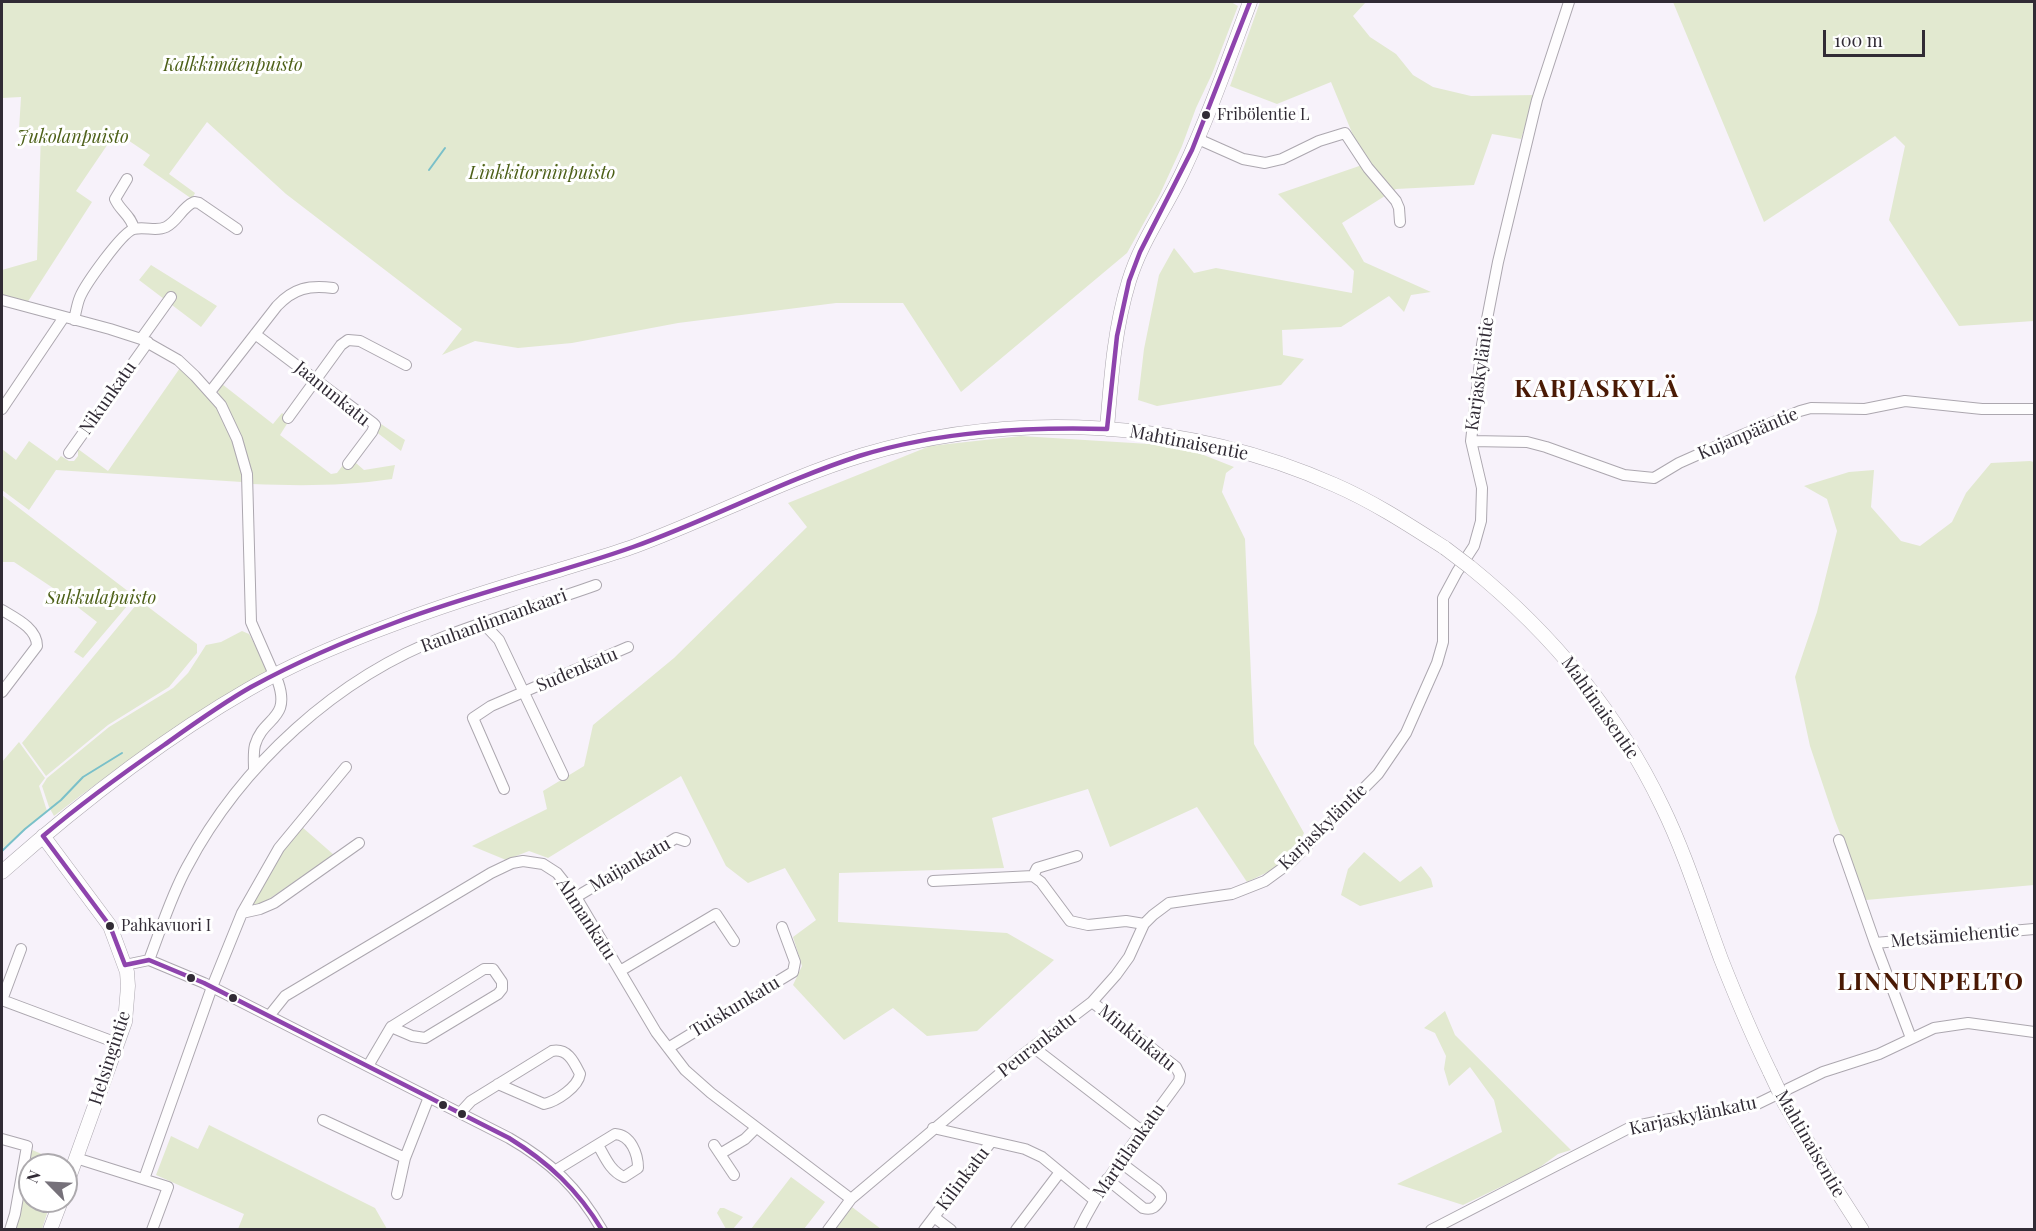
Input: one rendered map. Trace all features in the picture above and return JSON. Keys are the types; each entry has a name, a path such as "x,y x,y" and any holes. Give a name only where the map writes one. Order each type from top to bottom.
{"main road":[{"path":"2,872 116,777 194,723 252,687 382,628 444,605 633,547 761,493 836,464 878,451 927,439 979,432 1055,427 1107,429 1115,340 1129,279 1144,243 1182,174 1198,139 1250,2"},
{"name":"Mahtinaisentie","path":"1107,429 1213,445 1295,469 1381,508 1470,567 1513,604 1559,650 1607,711 1649,780 1674,832 1738,1003 1785,1104 1836,1191 1862,1230"},
{"name":"Helsingintie","path":"43,836 110,926 125,965 128,997 125,1022 78,1153"},
{"path":"50,1230 56,1213"}],"street":[{"name":"Karjaskyläntie","path":"1250,889 1291,862 1378,774 1406,733 1437,663 1443,642 1443,598 1474,546 1481,521 1482,488 1471,441 1482,345 1498,262 1537,100 1569,2"},
{"path":"1198,139 1243,159 1265,163 1282,159 1319,141 1346,133 1368,168 1396,201 1400,222"},
{"path":"127,179 115,200 132,220 134,229"},
{"path":"2,409 69,319 83,291 120,239 134,229 164,228 194,202 199,203 237,229"},
{"path":"210,392 290,293 313,286 333,288"},
{"name":"Nikunkatu","path":"69,453 171,297"},
{"path":"2,300 144,340 178,360 210,392 230,421 246,474 251,622 272,670"},
{"name":"Jaanunkatu","path":"255,334 375,425 348,464"},
{"path":"288,418 341,345 352,339 406,365"},
{"name":"Kujanpääntie","path":"1471,441 1527,442 1624,475 1654,478 1742,435 1811,408 1864,409 1905,401 1982,409 2034,409"},
{"name":"Rauhanlinnankaari","path":"149,960 174,895 190,860 207,832 254,769 296,729 326,704 375,671 445,636 596,585"},
{"path":"2,610 33,631 37,646 2,692"},
{"path":"483,623 499,640 563,775"},
{"name":"Sudenkatu","path":"504,789 473,718 491,706 628,647"},
{"path":"254,769 254,747 280,706 282,695 278,682"},
{"path":"144,1179 212,987 242,913 279,848 346,767"},
{"name":"Maijankatu","path":"576,897 676,838 685,842"},
{"path":"1839,840 1911,1038"},
{"path":"242,913 274,903 359,843"},
{"path":"1033,876 1036,868 1077,856"},
{"name":"Ahmankatu","path":"269,1016 285,996 502,867 523,861 548,866 560,876 576,897 668,1048 694,1079 851,1199"},
{"path":"933,881 1033,876 1041,882 1070,921 1088,925 1126,921 1144,924"},
{"name":"Peurankatu","path":"828,1230 851,1199 933,1128 1092,1002 1129,957 1144,924 1153,915 1169,903 1232,894 1250,889"},
{"path":"620,971 716,914 734,941"},
{"name":"Tuiskunkatu","path":"668,1048 793,972 795,963 782,927"},
{"name":"Metsämiehentie","path":"1875,943 2034,929"},
{"path":"21,949 2,1000 117,1043"},
{"path":"125,965 149,960 212,987 525,1148 556,1170 578,1192 602,1230"},
{"path":"368,1066 391,1027 484,969 493,969 502,982 498,994 425,1038 412,1036 391,1027"},
{"name":"Minkinkatu","path":"1092,1002 1176,1068 1180,1075"},
{"name":"Karjaskylänkatu","path":"1431,1230 1631,1127 1755,1105 1823,1072 1879,1054 1934,1028 1968,1023 2034,1032"},
{"path":"1033,1047 1142,1131"},
{"path":"460,1113 471,1101 498,1084 554,1050 560,1050 569,1056 580,1074 574,1086 551,1102 544,1104 498,1084"},
{"name":"Marttilankatu","path":"1079,1230 1107,1179 1179,1081 1180,1075"},
{"path":"397,1194 405,1158 429,1097"},
{"path":"323,1120 405,1158"},
{"path":"734,1175 717,1150 745,1139 756,1128"},
{"path":"933,1128 1032,1152 1094,1200"},
{"path":"2,1139 27,1146 10,1230"},
{"name":"Kilinkatu","path":"924,1230 991,1142"},
{"path":"556,1170 598,1145"},
{"path":"78,1159 168,1187 152,1230"},
{"path":"1107,1179 1143,1208 1150,1210 1161,1199 1157,1190 1120,1162"},
{"path":"1016,1230 1060,1172"},
{"name":"Kilinkatu","path":"934,1217 951,1230"}],"green space":[{"name":"Linkkitorninpuisto","path":"2,2 1231,2 1238,6 1182,146 1160,194 1127,253 961,392 903,303 836,303 678,323 572,343 518,348 475,341 442,355 462,329 286,194 207,122 169,174 195,193 192,199 143,165 150,155 116,132 76,191 92,202 27,303 2,296 2,270 37,260 41,133 19,130 21,97 2,98"},
{"path":"1260,2 1366,2 1353,16 1370,37 1396,54 1413,75 1433,87 1471,96 1535,95 1521,139 1492,134 1474,185 1396,189 1342,223 1364,262 1431,292 1411,295 1404,312 1389,296 1341,327 1282,330 1283,355 1304,359 1281,385 1157,406 1138,400 1144,349 1159,275 1174,248 1194,273 1216,268 1352,293 1354,271 1278,194 1365,164 1331,82 1277,104 1230,86"},
{"path":"1673,2 2034,2 2034,321 1959,326 1889,220 1905,146 1895,136 1764,222"},
{"path":"151,265 217,306 201,327 139,280"},
{"path":"180,368 213,402 224,420 237,450 242,482 56,470 29,510 2,490 2,449 16,460 29,441 57,461 61,456 74,461 78,456 78,449 108,471"},
{"path":"222,384 273,424 282,413 290,419 280,435 331,474 337,473 349,457 364,470 395,465 392,479 322,485 252,484 219,395 218,391"},
{"path":"381,424 405,440 401,451 375,431"},
{"path":"1021,436 1181,446 1234,467 1226,473 1222,492 1245,539 1254,744 1304,833 1294,853 1270,871 1247,882 1197,807 1110,847 1088,789 992,818 1004,868 839,873 838,922 1007,933 1054,960 977,1031 927,1036 893,1008 844,1040 793,985 802,966 793,937 816,920 785,868 748,883 726,866 681,776 548,858 529,851 506,860 472,846 547,809 543,791 584,766 593,725 674,658 807,527 788,503 930,446"},
{"path":"2034,462 2034,885 1866,900 1834,818 1810,746 1795,677 1817,612 1837,531 1827,499 1804,486 1849,472 1874,470 1871,507 1901,541 1920,546 1952,522 1966,493 1991,463"},
{"name":"Sukkulapuisto","path":"2,495 133,595 133,599 83,658 74,652 97,622 14,562 2,562"},
{"path":"143,603 197,644 197,653 169,687 108,725 46,776 22,743 136,605"},
{"path":"242,631 249,634 270,673 159,740 54,816 42,786 47,778 109,727 173,688 188,673 206,645 221,642"},
{"path":"19,742 45,778 39,786 47,811 2,849 2,762"},
{"path":"302,827 334,855 260,905 253,904 284,849"},
{"path":"1364,852 1400,882 1421,866 1431,879 1433,887 1360,906 1341,895 1348,869"},
{"path":"1445,1011 1455,1035 1571,1150 1558,1154 1536,1170 1463,1205 1397,1184 1502,1132 1494,1100 1470,1067 1449,1086 1444,1069 1446,1056 1435,1033 1424,1028"},
{"path":"209,1125 375,1208 387,1229 238,1229 244,1214 156,1175 171,1136 198,1149"},
{"path":"791,1177 825,1202 804,1229 751,1229"},
{"path":"18,1203 18,1213 47,1213 42,1229 12,1230"},
{"path":"852,1207 881,1229 836,1229"},
{"path":"720,1208 743,1217 733,1229 726,1229 717,1213"}],"waterway":[{"path":"429,170 445,148"},
{"path":"2,851 61,800 83,777 122,753"}],"transit line":[{"path":"1107,429 1117,336 1129,281 1140,252 1192,150 1250,2"},
{"path":"43,836 72,812 196,722 251,687 321,652 423,612 633,547 802,477 859,456 920,441 982,432 1107,429"},
{"path":"43,836 110,926 125,965"},
{"path":"125,965 149,960 204,983 509,1138 537,1157 561,1178 583,1202 602,1230"}],"place":[{"name":"Fribölentie L","path":"1206,115"},
{"name":"Pahkavuori I","path":"110,926"}],"district":[{"name":"KARJASKYLÄ","path":"1597,390"},
{"name":"LINNUNPELTO","path":"1931,983"}],"park label":[{"name":"Kalkkimäenpuisto","path":"233,65"},
{"name":"Jukolanpuisto","path":"73,137"}]}
